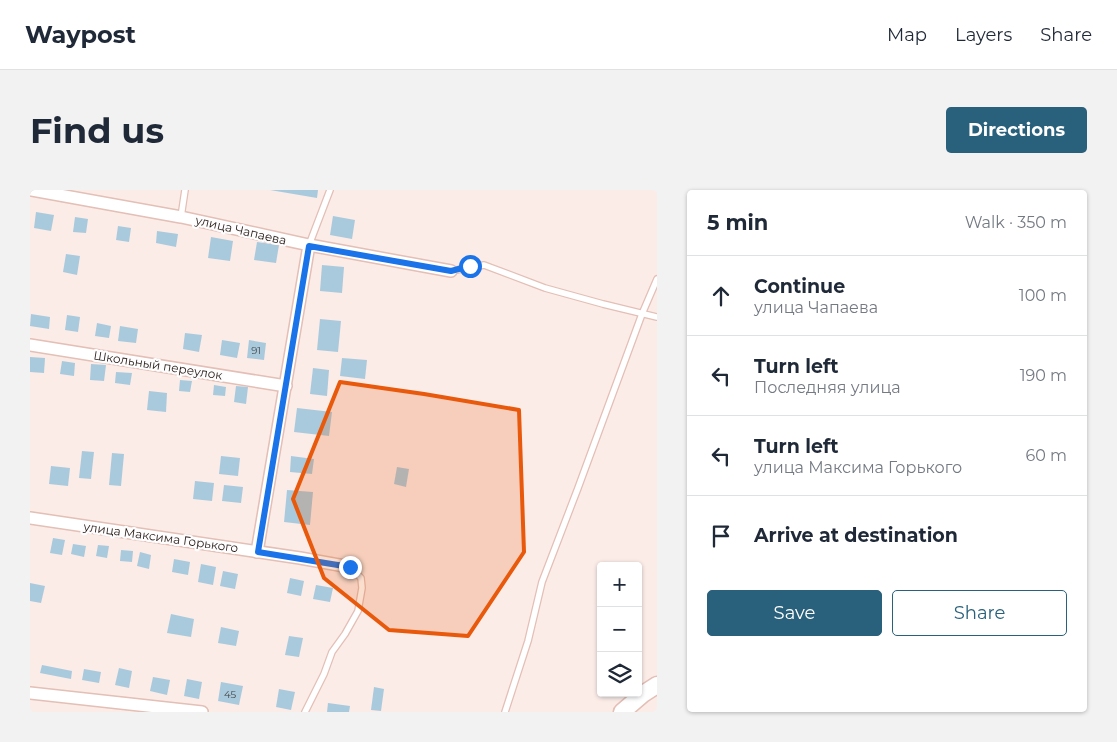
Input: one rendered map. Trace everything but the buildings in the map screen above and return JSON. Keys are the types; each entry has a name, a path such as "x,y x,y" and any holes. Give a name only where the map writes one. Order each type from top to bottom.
{"street":[{"name":"улица Чапаева","path":"32,190 181,217 309,246 451,271"},
{"path":"258,552 309,246"},
{"name":"Школьный переулок","path":"30,344 286,386"},
{"name":"улица Максима Горького","path":"30,518 350,567"},
{"path":"622,712 657,685"},
{"path":"30,693 202,712"}],"lane":[{"path":"181,217 185,190"},
{"path":"309,246 330,190"},
{"path":"451,271 484,265 545,288 657,317"},
{"path":"505,712 528,641 542,582 642,314 657,279"},
{"path":"306,712 332,652 358,611 362,588 361,578 350,567"}],"highlighted area":[{"path":"340,382 519,410 524,552 468,636 389,630 324,578 293,499"}],"route":[{"path":"350,567 258,552 309,246 451,271 470,266"}]}
